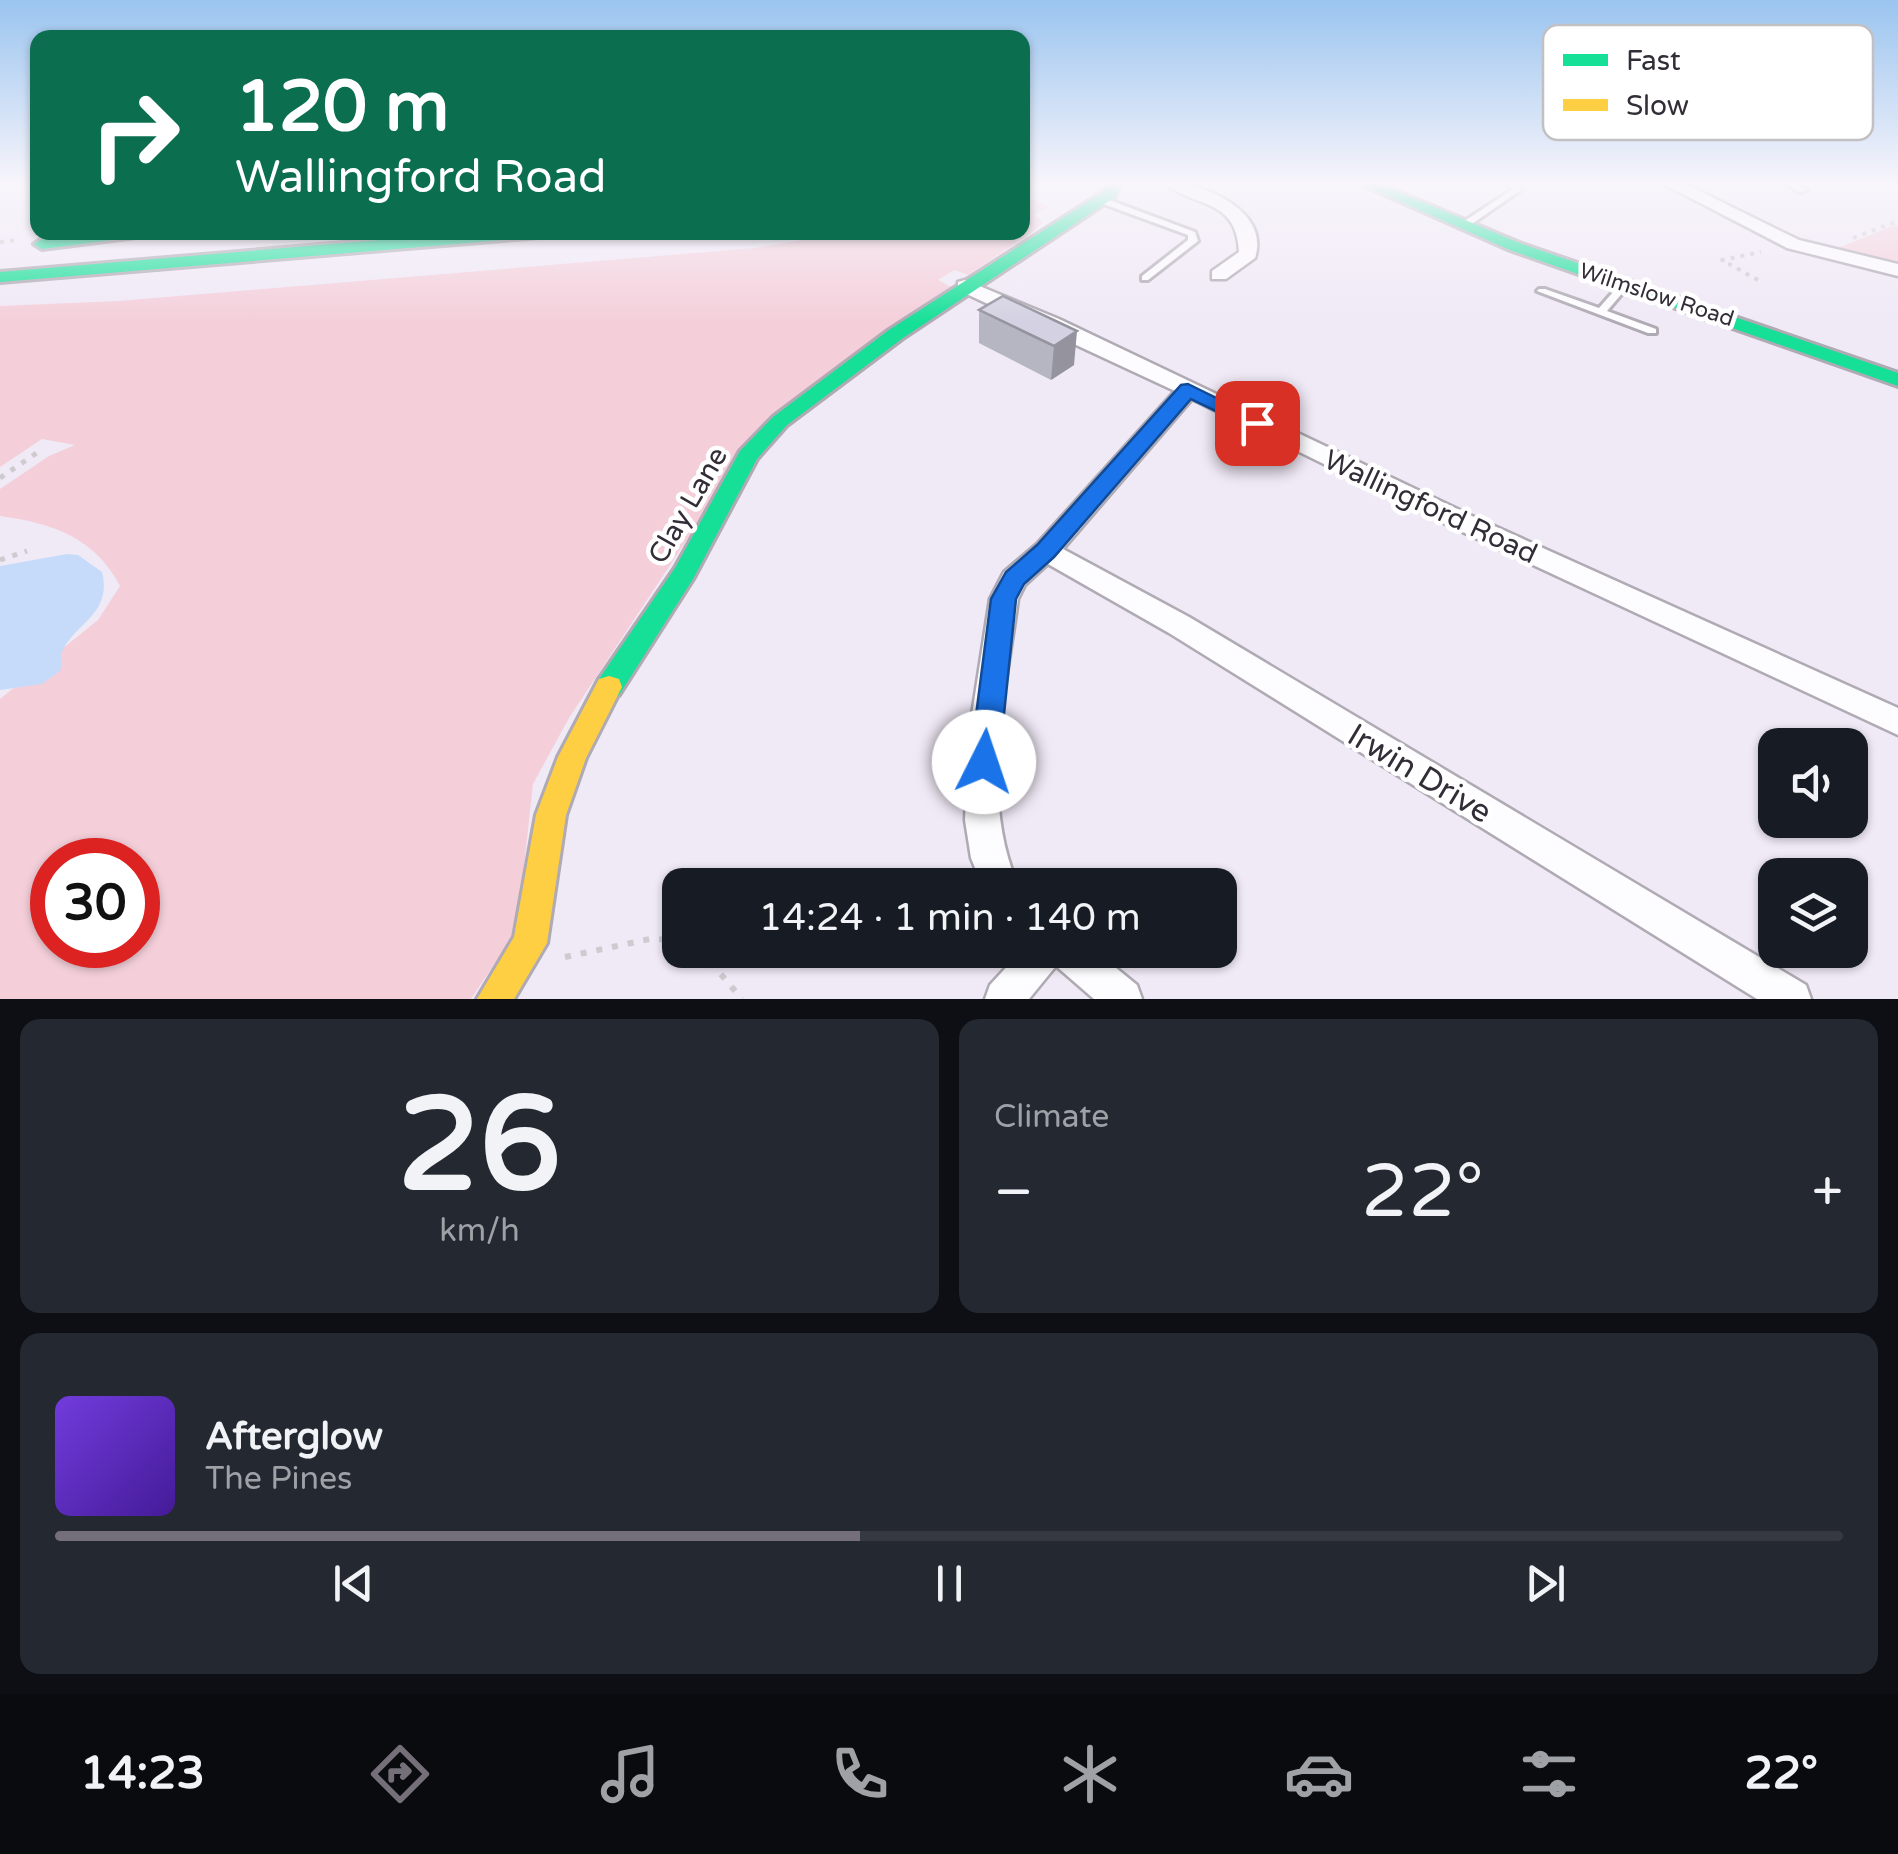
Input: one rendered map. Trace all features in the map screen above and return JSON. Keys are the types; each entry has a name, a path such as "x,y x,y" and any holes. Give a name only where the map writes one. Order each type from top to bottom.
{"main road":[{"name":"Clay Lane","path":"494,999 530,943 552,815 572,756 609,688 684,573 748,456 780,421 1052,229"},
{"name":"Wilmslow Road","path":"1470,229 1898,380"},
{"path":"18,249 96,240"},
{"path":"0,269 257,240"},
{"path":"0,277 442,240"}],"street":[{"path":"1219,275 1248,254 1250,237 1246,229"},
{"path":"1763,229 1794,244 1898,270"},
{"name":"Wallingford Road","path":"966,286 1898,722"},
{"path":"992,868 982,820 985,734 1004,599 1014,579 1046,551 1188,390"},
{"name":"Irwin Drive","path":"1046,551 1179,625 1792,999"},
{"path":"1004,999 1031,968"},
{"path":"1086,968 1123,999"}],"lane":[{"path":"1145,278 1193,241 1192,234 1181,229"},
{"path":"1601,312 1625,284"},
{"path":"1542,291 1652,330"}],"path":[{"path":"1758,280 1722,260 1794,244"},
{"path":"0,478 41,450"},
{"path":"1,559 27,551"},
{"path":"518,966 662,937"},
{"path":"715,968 742,999"}],"shaded area":[{"path":"1886,229 1898,229 1898,262 1833,250"},
{"path":"802,240 1020,240 968,275 954,270 938,280 951,287 823,378 692,532 569,718 533,784 517,930 471,999 0,999 0,699 98,620 120,586 98,555 70,535 0,516 0,489 49,456 75,445 42,439 0,467 0,306 119,301 755,248"}],"water":[{"path":"78,555 102,572 104,586 98,607 64,648 60,671 42,684 0,690 0,566"}],"building":[{"path":"1003,296 1077,331 1054,346 979,310"}],"traffic: fast":[{"path":"609,687 684,573 748,456 780,421 896,334 1057,229"},
{"path":"1473,229 1898,380"},
{"path":"42,244 73,240"},
{"path":"0,277 443,240"}],"traffic: slow":[{"path":"494,999 530,943 551,815 572,757 609,687"}],"route":[{"path":"984,762 1004,599 1014,579 1046,551 1188,390 1257,423"}]}
